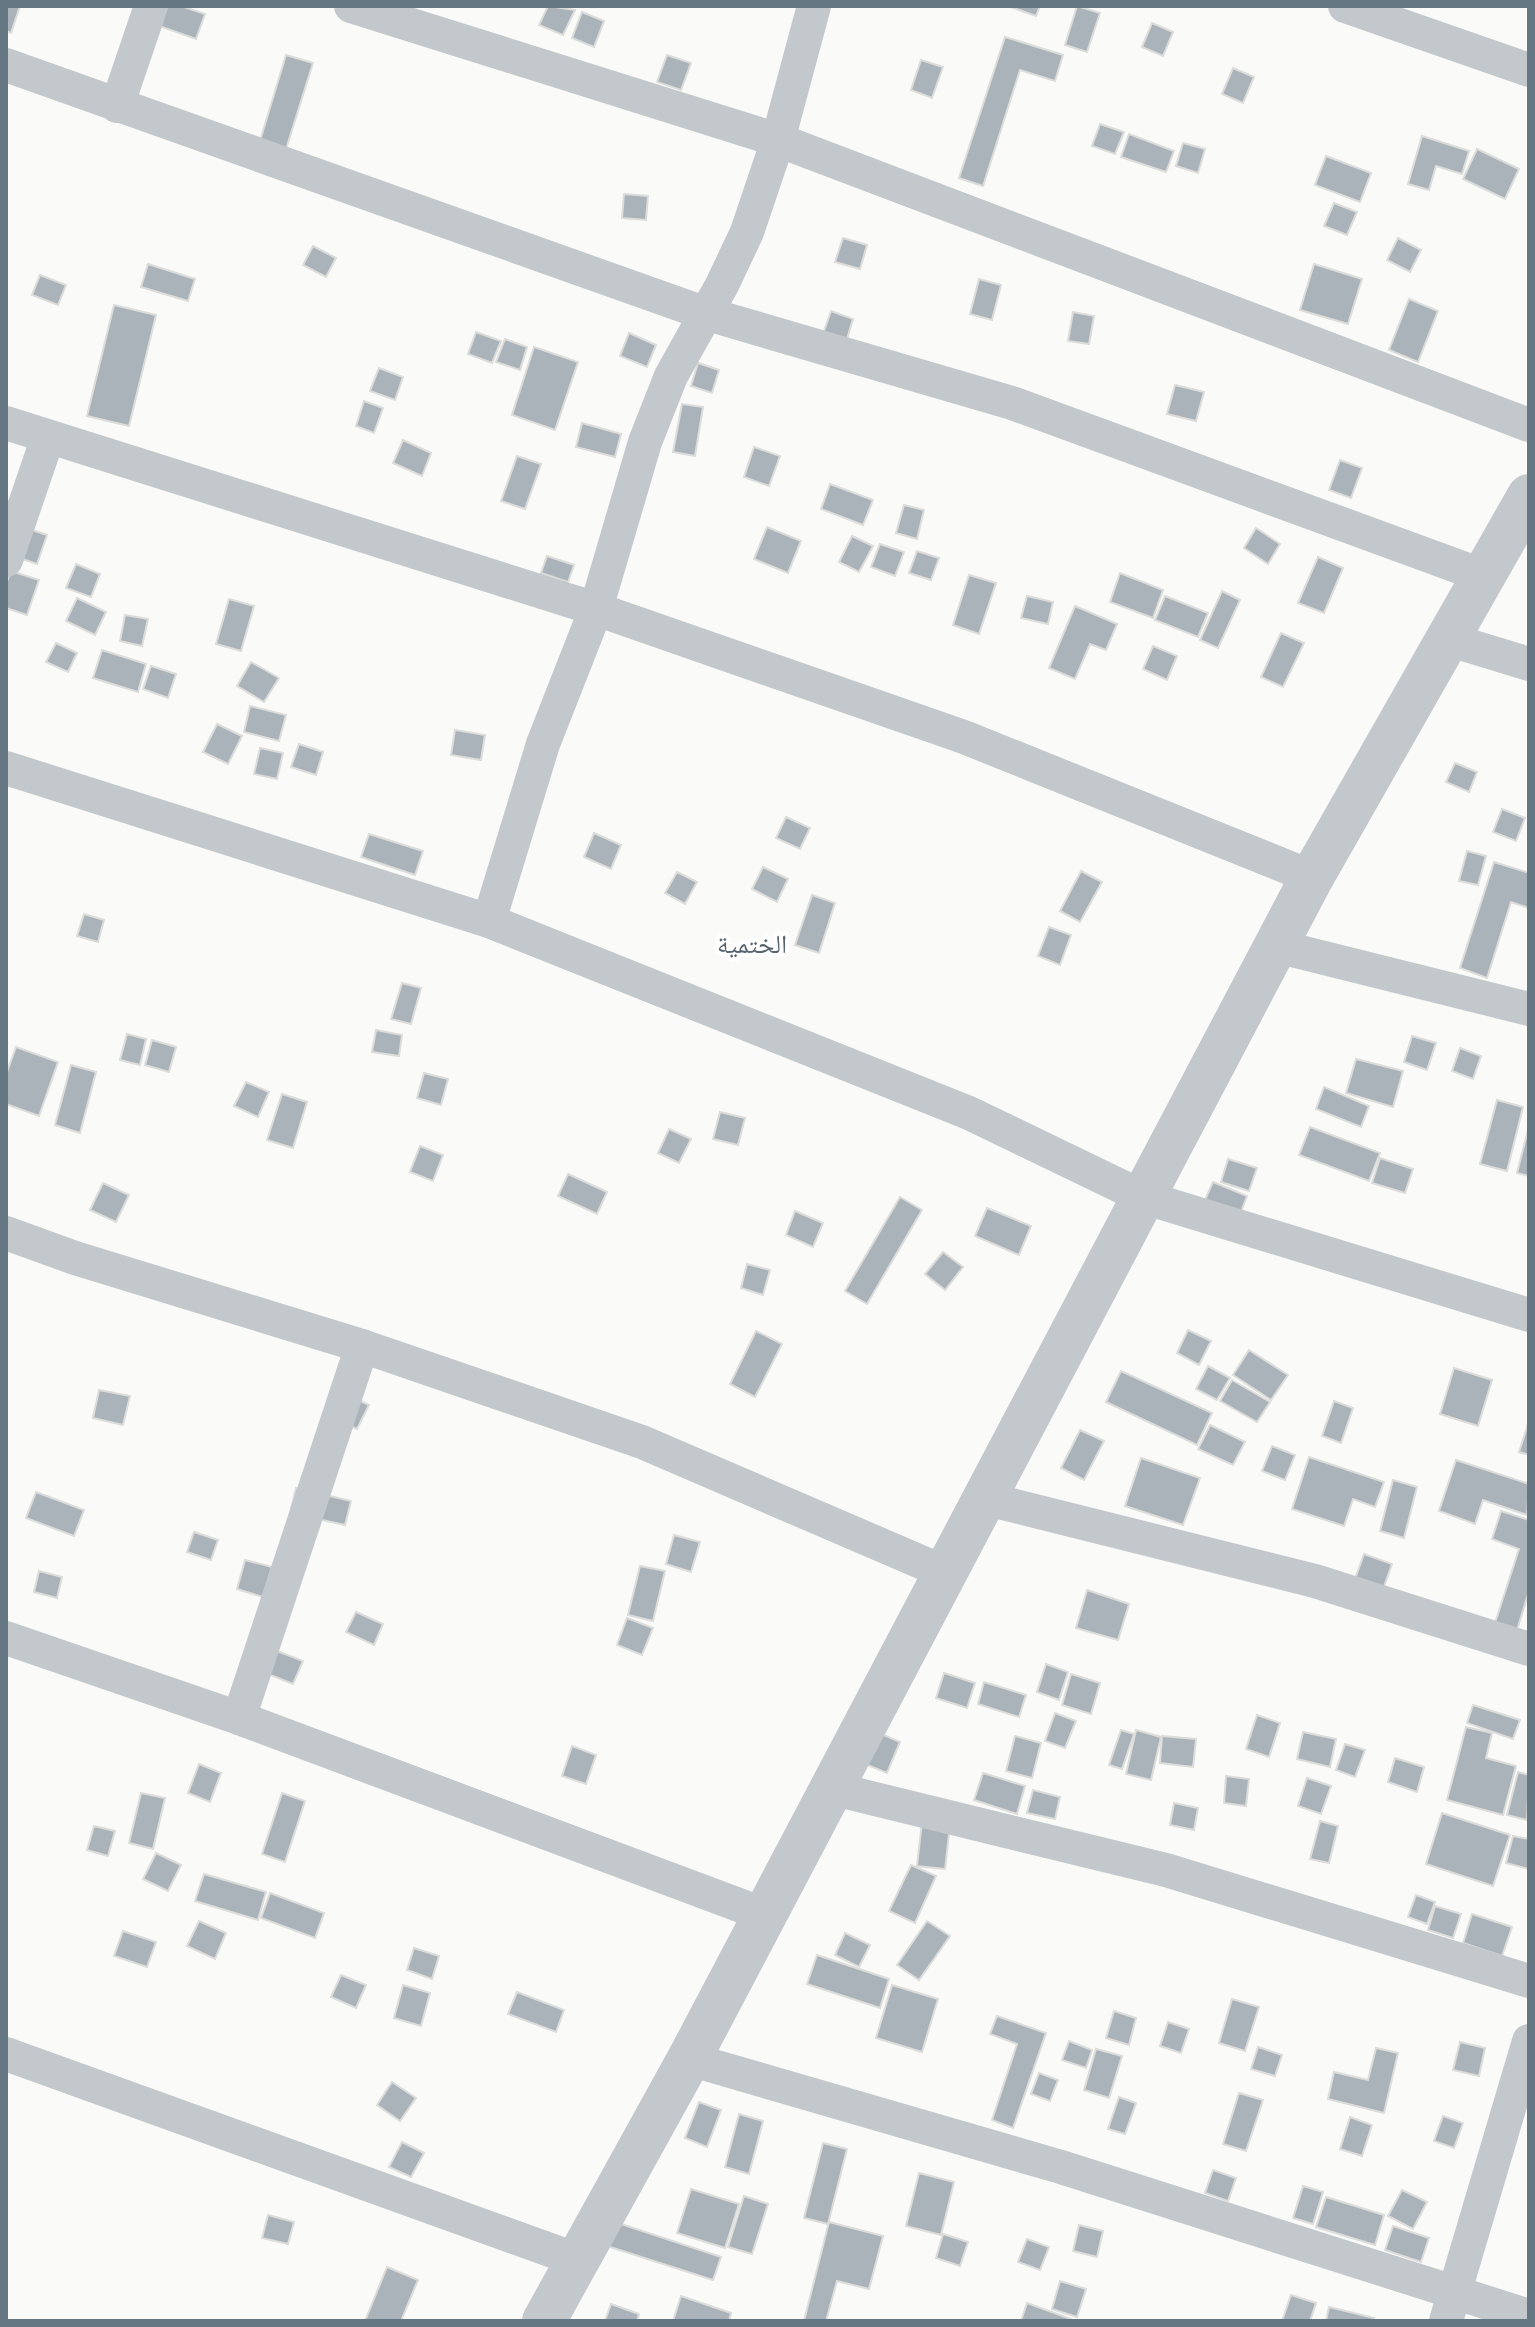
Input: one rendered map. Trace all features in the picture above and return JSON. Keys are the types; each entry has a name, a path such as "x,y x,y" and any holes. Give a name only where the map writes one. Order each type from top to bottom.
{"street":[{"path":"117,106 151,6"},
{"path":"351,6 778,140 1529,425"},
{"path":"489,921 543,744 596,609 645,442 671,376 747,232 778,140 814,6"},
{"path":"1345,6 1529,70"},
{"path":"6,65 704,313 1012,403 1484,576"},
{"path":"6,423 596,609 964,737 1312,877"},
{"path":"6,560 48,437"},
{"path":"544,2321 575,2259 689,2059 1312,877 1529,496"},
{"path":"1447,639 1529,664"},
{"path":"6,768 489,921 969,1113 1143,1197 1529,1315"},
{"path":"1276,946 1529,1009"},
{"path":"6,1233 75,1258 362,1346 642,1442 944,1572"},
{"path":"239,1718 362,1346"},
{"path":"983,1498 1315,1581 1529,1649"},
{"path":"6,1638 239,1718 763,1914"},
{"path":"830,1788 1166,1870 1529,1981"},
{"path":"1450,2308 1529,2041"},
{"path":"6,2054 575,2259"},
{"path":"689,2059 1061,2167 1450,2308 1529,2316"}],"building":[{"path":"6,6 20,6 11,33 6,31"},
{"path":"154,6 181,6 205,14 196,39 148,22"},
{"path":"548,6 575,10 563,35 539,25"},
{"path":"1008,6 1040,6 1036,16"},
{"path":"1077,6 1100,13 1087,52 1065,45"},
{"path":"582,12 604,21 594,47 572,38"},
{"path":"1152,23 1173,32 1163,56 1142,47"},
{"path":"1005,37 1063,55 1055,81 1020,70 983,186 959,178"},
{"path":"286,55 313,63 286,149 260,141"},
{"path":"667,55 691,63 681,90 657,82"},
{"path":"921,60 943,67 932,98 911,90"},
{"path":"1233,68 1254,77 1243,103 1222,94"},
{"path":"1100,124 1124,132 1115,154 1092,146"},
{"path":"1129,134 1174,151 1166,172 1121,157"},
{"path":"1422,136 1469,151 1462,174 1436,166 1429,190 1408,184"},
{"path":"1183,143 1205,149 1198,173 1176,166"},
{"path":"1477,149 1519,169 1505,199 1463,179"},
{"path":"1326,156 1371,173 1360,202 1315,185"},
{"path":"624,194 648,196 646,220 622,218"},
{"path":"1334,203 1357,212 1347,235 1324,226"},
{"path":"843,238 867,245 860,269 835,262"},
{"path":"1398,238 1421,250 1410,272 1387,260"},
{"path":"313,246 336,258 326,277 303,265"},
{"path":"148,264 195,279 188,301 141,287"},
{"path":"1314,264 1362,279 1348,324 1300,310"},
{"path":"40,275 66,285 58,305 32,295"},
{"path":"979,279 1001,285 992,320 970,314"},
{"path":"1409,299 1438,311 1418,362 1389,350"},
{"path":"114,305 156,315 129,426 87,416"},
{"path":"831,311 853,319 846,342 823,334"},
{"path":"1073,312 1094,316 1089,344 1068,341"},
{"path":"476,332 501,341 492,363 468,354"},
{"path":"629,333 656,345 647,367 620,356"},
{"path":"505,339 527,347 520,370 496,362"},
{"path":"534,347 578,362 555,430 512,415"},
{"path":"698,363 719,370 712,393 691,386"},
{"path":"379,368 403,377 395,400 370,391"},
{"path":"1175,385 1204,392 1196,421 1167,414"},
{"path":"364,401 383,408 374,433 356,426"},
{"path":"682,404 703,407 695,456 673,452"},
{"path":"582,423 621,434 615,457 576,447"},
{"path":"403,440 431,453 422,476 393,463"},
{"path":"754,447 780,456 769,486 744,477"},
{"path":"517,456 541,464 525,509 501,501"},
{"path":"1340,460 1362,468 1351,498 1329,490"},
{"path":"830,484 873,500 863,525 821,509"},
{"path":"904,505 924,510 917,539 896,533"},
{"path":"17,525 47,535 37,564 8,554"},
{"path":"767,527 801,541 788,573 754,559"},
{"path":"1256,528 1280,544 1268,564 1244,548"},
{"path":"852,536 873,546 859,572 839,562"},
{"path":"880,544 904,552 895,576 871,567"},
{"path":"917,551 939,558 931,580 909,573"},
{"path":"547,556 574,565 568,582 541,573"},
{"path":"1318,557 1343,568 1324,613 1298,603"},
{"path":"76,564 100,574 91,597 66,588"},
{"path":"11,571 39,580 27,615 6,608 6,584"},
{"path":"1120,573 1163,590 1153,618 1110,602"},
{"path":"969,575 996,583 979,634 953,625"},
{"path":"1222,591 1240,600 1218,648 1200,640"},
{"path":"1027,596 1053,602 1048,624 1021,618"},
{"path":"1165,596 1208,613 1198,637 1155,620"},
{"path":"77,598 106,612 95,635 66,621"},
{"path":"229,599 254,606 241,651 216,644"},
{"path":"1075,606 1117,624 1106,650 1090,644 1075,679 1049,668"},
{"path":"125,615 148,619 142,646 120,641"},
{"path":"1281,633 1304,643 1283,687 1261,677"},
{"path":"56,643 77,653 68,672 46,662"},
{"path":"1153,646 1177,656 1167,680 1143,669"},
{"path":"102,650 146,664 138,692 93,678"},
{"path":"251,662 279,678 264,702 237,686"},
{"path":"151,666 176,674 168,698 143,689"},
{"path":"250,706 286,715 279,741 244,732"},
{"path":"217,724 242,736 228,764 203,752"},
{"path":"455,730 485,735 481,760 451,755"},
{"path":"299,744 323,752 316,775 291,767"},
{"path":"260,748 283,753 277,779 254,774"},
{"path":"1455,763 1477,772 1469,792 1446,782"},
{"path":"1502,809 1525,818 1516,841 1493,832"},
{"path":"786,817 810,828 800,849 776,838"},
{"path":"594,833 621,845 611,869 584,857"},
{"path":"369,834 423,851 415,875 361,857"},
{"path":"1467,851 1486,856 1478,885 1459,881"},
{"path":"1494,862 1529,873 1529,908 1511,902 1487,978 1460,968"},
{"path":"763,867 788,879 777,902 752,889"},
{"path":"1081,871 1102,882 1080,922 1060,911"},
{"path":"677,872 697,882 685,904 665,893"},
{"path":"812,895 835,903 819,953 795,945"},
{"path":"84,914 104,920 98,942 77,936"},
{"path":"1049,927 1071,935 1060,965 1038,956"},
{"path":"402,983 421,988 411,1024 391,1019"},
{"path":"376,1030 402,1035 399,1056 372,1052"},
{"path":"127,1034 146,1039 140,1065 120,1060"},
{"path":"1412,1036 1436,1043 1427,1070 1404,1062"},
{"path":"152,1040 176,1047 169,1072 145,1065"},
{"path":"16,1047 58,1062 39,1116 6,1104 6,1075"},
{"path":"1460,1048 1481,1056 1473,1079 1452,1071"},
{"path":"1356,1059 1403,1071 1393,1107 1346,1093"},
{"path":"71,1065 96,1072 80,1133 55,1125"},
{"path":"424,1073 448,1079 441,1105 417,1098"},
{"path":"246,1082 269,1092 258,1117 234,1106"},
{"path":"1324,1087 1369,1106 1361,1127 1316,1109"},
{"path":"282,1094 307,1102 293,1148 267,1140"},
{"path":"1497,1100 1523,1107 1507,1171 1480,1164"},
{"path":"720,1112 745,1118 738,1145 713,1139"},
{"path":"1529,1126 1529,1176 1517,1173"},
{"path":"1310,1127 1380,1153 1369,1181 1299,1155"},
{"path":"669,1129 691,1139 679,1163 658,1153"},
{"path":"420,1146 443,1155 433,1181 410,1172"},
{"path":"1380,1158 1413,1169 1405,1193 1372,1183"},
{"path":"1228,1159 1257,1168 1249,1191 1221,1182"},
{"path":"568,1174 607,1192 597,1214 558,1196"},
{"path":"1213,1182 1247,1196 1239,1217 1204,1202"},
{"path":"103,1183 129,1195 116,1222 90,1210"},
{"path":"900,1197 922,1210 867,1304 845,1291"},
{"path":"987,1208 1031,1226 1019,1255 975,1236"},
{"path":"795,1211 823,1223 813,1247 786,1235"},
{"path":"943,1252 963,1267 945,1290 925,1274"},
{"path":"747,1264 770,1270 763,1295 741,1288"},
{"path":"1188,1330 1211,1341 1199,1365 1177,1353"},
{"path":"756,1331 782,1344 755,1397 730,1384"},
{"path":"1249,1350 1288,1375 1271,1400 1233,1375"},
{"path":"1208,1366 1230,1378 1217,1400 1196,1389"},
{"path":"1454,1368 1492,1380 1478,1426 1440,1414"},
{"path":"1121,1371 1212,1413 1197,1445 1106,1402"},
{"path":"1232,1380 1270,1402 1257,1422 1220,1401"},
{"path":"99,1390 130,1396 123,1425 93,1418"},
{"path":"344,1393 369,1405 357,1429 332,1417"},
{"path":"1334,1401 1353,1408 1341,1443 1322,1436"},
{"path":"1529,1421 1529,1455 1519,1452"},
{"path":"1210,1425 1245,1442 1233,1465 1198,1449"},
{"path":"1080,1430 1104,1441 1084,1480 1061,1468"},
{"path":"1272,1446 1295,1455 1285,1480 1262,1471"},
{"path":"1309,1457 1384,1482 1375,1507 1353,1499 1344,1526 1292,1509"},
{"path":"1141,1458 1200,1478 1183,1525 1125,1506"},
{"path":"1456,1460 1529,1484 1527,1515 1483,1500 1475,1524 1439,1511"},
{"path":"1393,1480 1417,1487 1404,1538 1380,1531"},
{"path":"296,1488 351,1501 345,1525 290,1513"},
{"path":"36,1492 84,1510 74,1536 26,1518"},
{"path":"1501,1511 1529,1520 1529,1591 1517,1630 1495,1623 1519,1549 1492,1539"},
{"path":"194,1532 218,1540 211,1560 187,1552"},
{"path":"674,1535 700,1542 691,1572 666,1564"},
{"path":"1364,1554 1392,1564 1382,1592 1354,1582"},
{"path":"245,1560 272,1567 263,1597 237,1589"},
{"path":"640,1566 665,1571 653,1621 628,1615"},
{"path":"39,1571 62,1577 57,1598 34,1592"},
{"path":"1087,1590 1129,1604 1118,1640 1076,1628"},
{"path":"356,1612 383,1624 374,1645 346,1632"},
{"path":"627,1618 653,1628 642,1655 617,1645"},
{"path":"277,1651 303,1661 293,1684 268,1674"},
{"path":"1046,1664 1068,1672 1059,1700 1037,1692"},
{"path":"944,1673 975,1683 967,1708 936,1698"},
{"path":"1071,1674 1100,1683 1091,1714 1062,1705"},
{"path":"984,1682 1026,1695 1019,1717 978,1704"},
{"path":"1473,1705 1520,1720 1513,1739 1467,1723"},
{"path":"1055,1713 1076,1721 1065,1748 1045,1741"},
{"path":"1257,1715 1280,1723 1269,1757 1246,1749"},
{"path":"1466,1727 1492,1733 1486,1758 1516,1766 1503,1815 1447,1800"},
{"path":"1121,1730 1134,1734 1122,1769 1109,1765"},
{"path":"1136,1730 1161,1737 1151,1780 1126,1774"},
{"path":"877,1732 900,1742 887,1773 865,1764"},
{"path":"1303,1732 1336,1739 1330,1767 1297,1759"},
{"path":"1015,1736 1041,1743 1032,1778 1006,1771"},
{"path":"1162,1736 1196,1739 1193,1767 1160,1763"},
{"path":"1345,1744 1365,1750 1355,1777 1336,1770"},
{"path":"572,1746 596,1755 586,1784 562,1776"},
{"path":"1395,1758 1424,1767 1417,1792 1388,1782"},
{"path":"199,1764 221,1773 210,1802 188,1793"},
{"path":"1518,1772 1529,1775 1527,1820 1507,1815"},
{"path":"983,1773 1025,1786 1017,1814 974,1800"},
{"path":"1226,1776 1249,1779 1246,1806 1224,1803"},
{"path":"1307,1778 1331,1786 1321,1814 1298,1806"},
{"path":"1033,1790 1060,1797 1055,1819 1027,1813"},
{"path":"141,1793 165,1798 153,1849 129,1843"},
{"path":"282,1793 305,1801 285,1862 262,1854"},
{"path":"1174,1803 1198,1808 1194,1830 1170,1825"},
{"path":"1442,1813 1510,1835 1493,1886 1426,1864"},
{"path":"1320,1821 1338,1826 1329,1863 1310,1859"},
{"path":"922,1822 950,1825 945,1869 917,1866"},
{"path":"94,1826 115,1831 108,1856 87,1850"},
{"path":"1513,1836 1529,1839 1529,1869 1506,1863"},
{"path":"156,1853 181,1865 168,1891 143,1879"},
{"path":"911,1865 936,1876 915,1923 889,1911"},
{"path":"204,1874 266,1892 258,1920 195,1901"},
{"path":"270,1893 324,1913 315,1938 261,1918"},
{"path":"1416,1895 1435,1902 1427,1924 1408,1917"},
{"path":"1435,1906 1461,1914 1453,1938 1428,1930"},
{"path":"1472,1914 1512,1927 1502,1956 1463,1943"},
{"path":"199,1921 226,1933 215,1959 187,1946"},
{"path":"927,1921 950,1936 919,1980 897,1965"},
{"path":"123,1931 156,1942 147,1967 114,1956"},
{"path":"845,1933 870,1945 859,1967 835,1955"},
{"path":"414,1948 439,1956 432,1979 407,1970"},
{"path":"817,1955 889,1979 880,2008 807,1984"},
{"path":"341,1975 366,1985 356,2008 331,1997"},
{"path":"403,1985 430,1993 421,2026 394,2018"},
{"path":"892,1985 938,1999 922,2052 876,2038"},
{"path":"517,1992 564,2010 556,2032 508,2014"},
{"path":"1232,1999 1259,2007 1245,2051 1219,2043"},
{"path":"1114,2011 1136,2018 1129,2045 1106,2038"},
{"path":"997,2016 1046,2033 1013,2128 992,2120 1017,2044 990,2034"},
{"path":"1168,2022 1189,2029 1181,2053 1160,2046"},
{"path":"1069,2041 1092,2050 1086,2068 1062,2060"},
{"path":"1460,2042 1485,2048 1479,2076 1453,2070"},
{"path":"1258,2047 1282,2055 1275,2076 1251,2069"},
{"path":"1376,2048 1398,2053 1384,2113 1328,2099 1334,2072 1368,2080"},
{"path":"1096,2049 1122,2056 1109,2098 1084,2090"},
{"path":"1039,2073 1058,2080 1050,2101 1031,2094"},
{"path":"392,2082 416,2098 400,2121 377,2105"},
{"path":"1239,2093 1263,2100 1246,2151 1223,2144"},
{"path":"1119,2097 1136,2103 1125,2134 1108,2129"},
{"path":"699,2102 721,2110 707,2147 685,2138"},
{"path":"739,2114 763,2121 749,2174 725,2167"},
{"path":"1443,2116 1463,2123 1454,2148 1434,2141"},
{"path":"1350,2117 1372,2125 1362,2156 1340,2149"},
{"path":"402,2142 424,2153 411,2177 389,2167"},
{"path":"823,2143 847,2149 828,2224 804,2218"},
{"path":"1213,2170 1236,2178 1228,2201 1205,2193"},
{"path":"919,2173 954,2182 941,2235 906,2226"},
{"path":"1303,2186 1323,2192 1313,2224 1293,2218"},
{"path":"691,2189 739,2204 725,2248 677,2233"},
{"path":"1402,2190 1427,2202 1413,2229 1388,2216"},
{"path":"744,2196 768,2204 752,2254 728,2247"},
{"path":"1326,2197 1384,2215 1375,2245 1316,2227"},
{"path":"268,2215 294,2222 288,2244 262,2238"},
{"path":"612,2221 721,2257 713,2280 604,2245"},
{"path":"829,2222 883,2236 869,2289 837,2281 826,2321 804,2321"},
{"path":"1079,2225 1103,2231 1097,2257 1073,2251"},
{"path":"1393,2226 1429,2238 1421,2262 1385,2250"},
{"path":"943,2234 968,2242 960,2266 936,2258"},
{"path":"1027,2239 1049,2247 1040,2270 1018,2262"},
{"path":"387,2267 418,2280 401,2321 365,2321"},
{"path":"1060,2281 1086,2289 1077,2317 1052,2309"},
{"path":"1291,2295 1316,2303 1310,2321 1282,2321"},
{"path":"681,2296 731,2313 729,2321 673,2321"},
{"path":"1027,2303 1071,2319 1021,2321"},
{"path":"611,2304 639,2314 637,2321 605,2321"},
{"path":"1329,2307 1374,2318 1373,2321 1326,2321"}],"district":[{"name":"الختمية","path":"752,944"}]}
